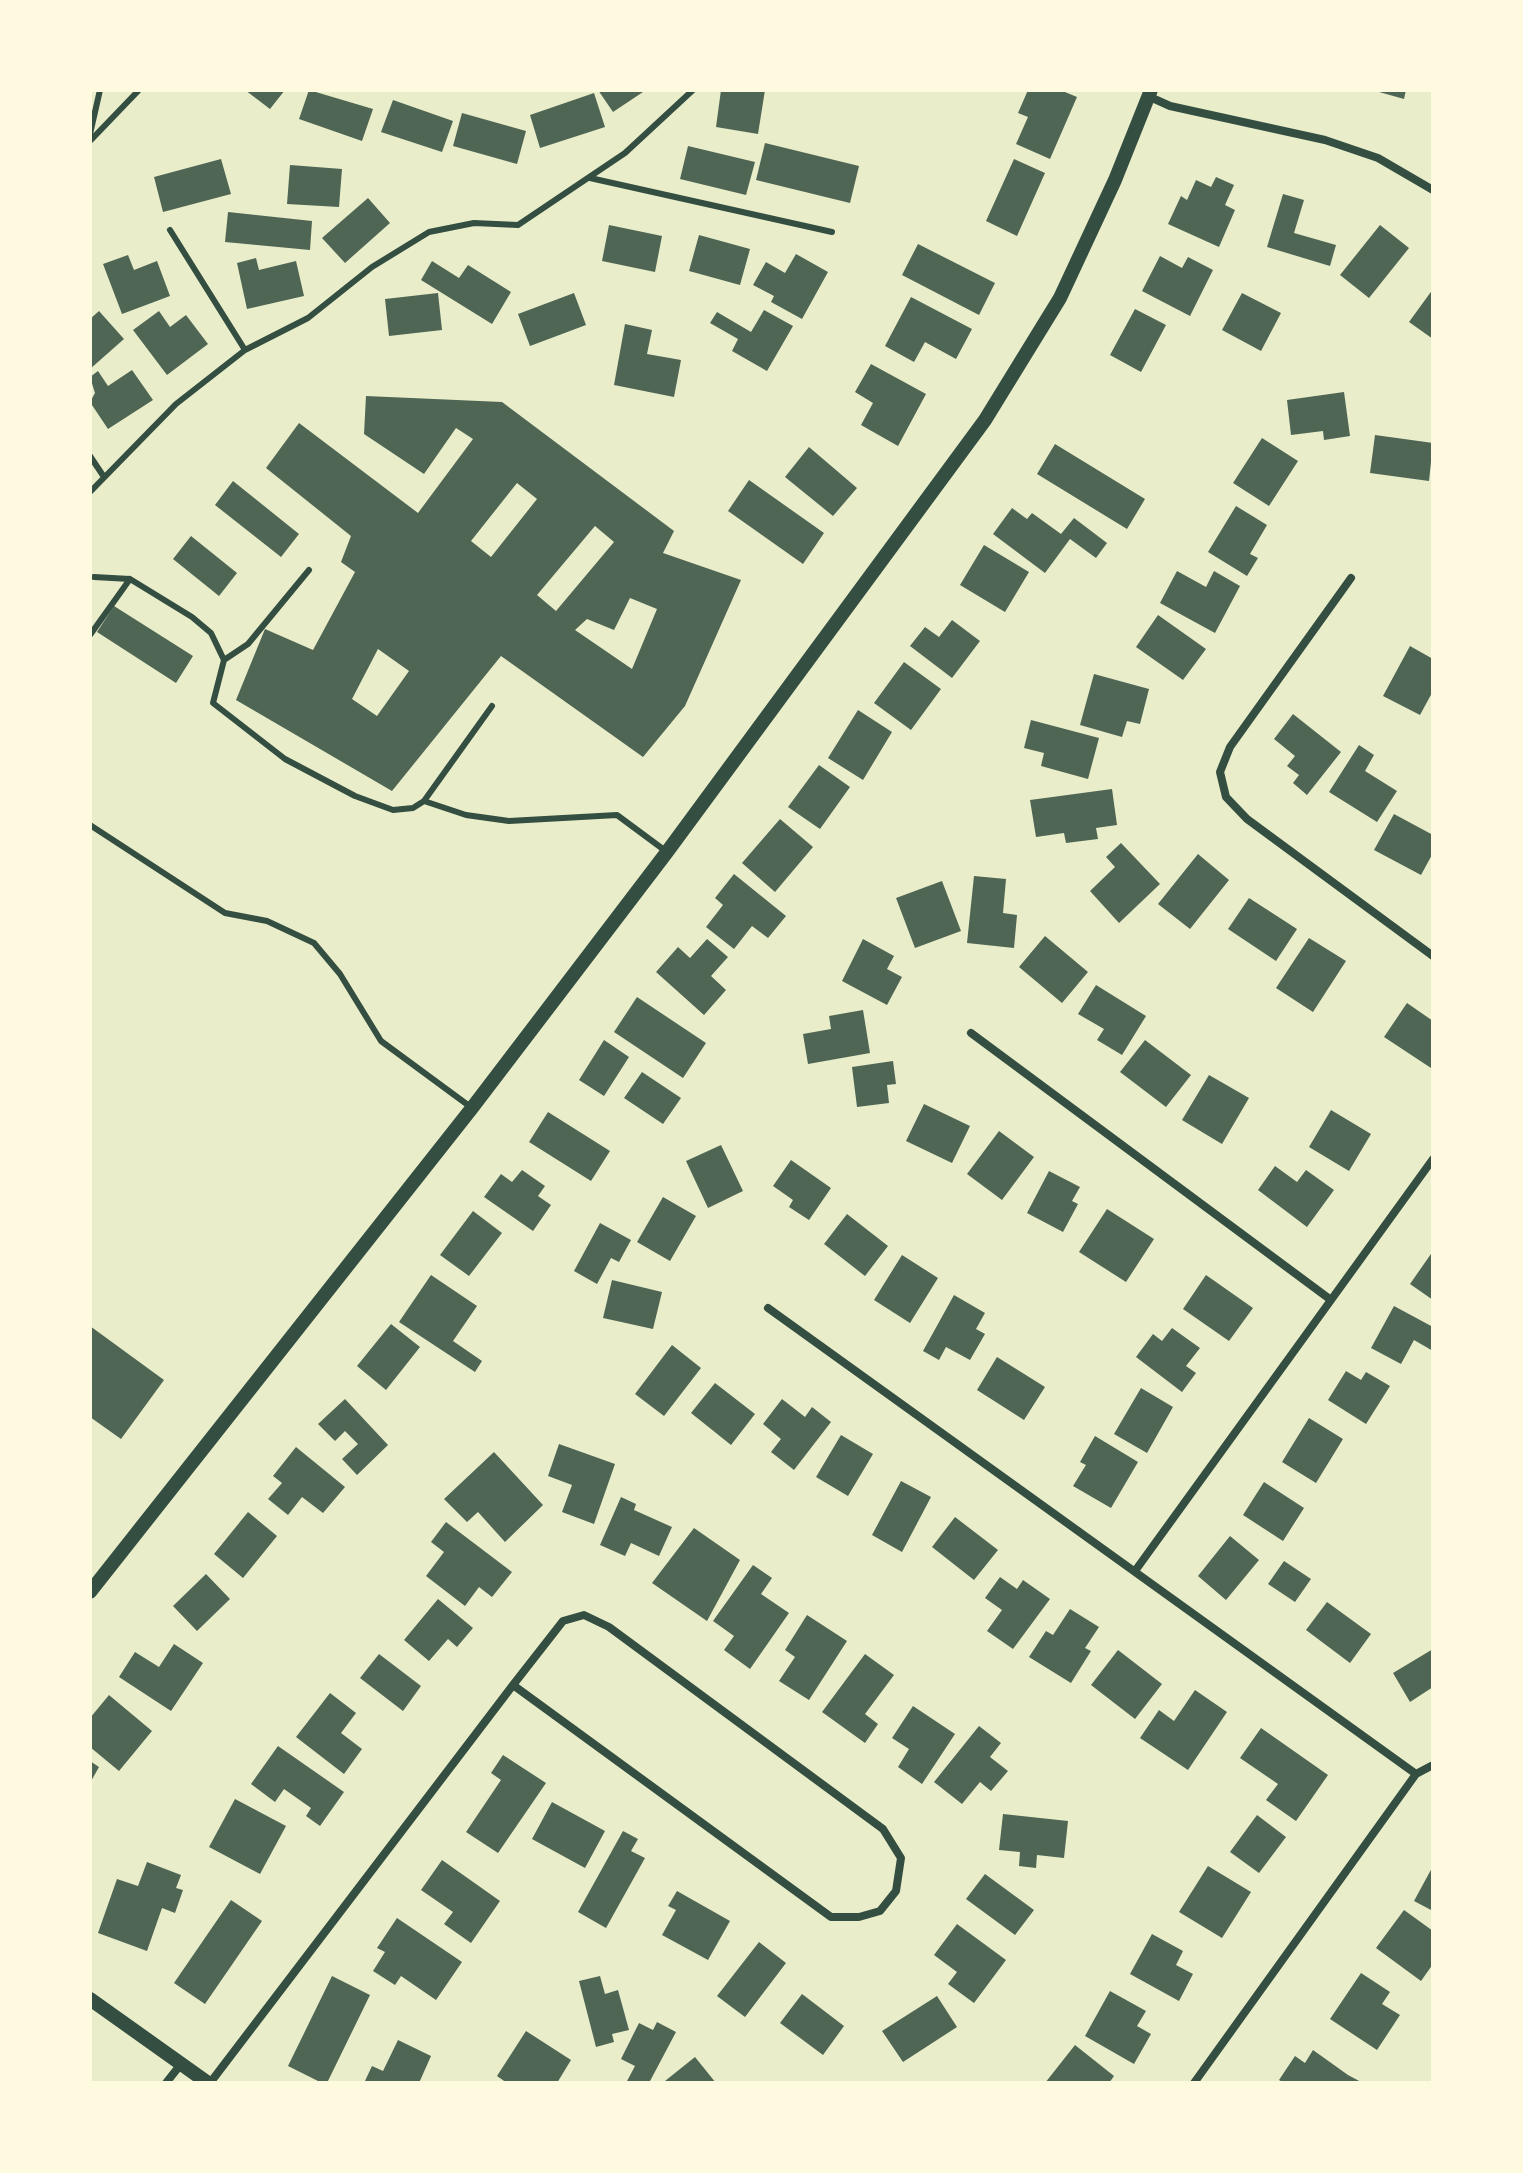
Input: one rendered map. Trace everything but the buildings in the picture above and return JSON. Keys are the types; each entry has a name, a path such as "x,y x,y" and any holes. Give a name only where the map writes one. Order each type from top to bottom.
{"street":[{"path":"90,1592 472,1108 667,852 985,420 1060,298 1147,92 1170,106 1325,140 1378,158 1433,189"},
{"path":"1351,578 1230,747 1220,772 1226,797 1247,819 1433,956"},
{"path":"971,1033 1331,1300"},
{"path":"1135,1571 1433,1159"},
{"path":"768,1308 1416,1774"},
{"path":"90,1999 209,2083 513,1685 563,1621 584,1615 609,1627 883,1829 901,1858 896,1891 880,1911 859,1917 831,1917 513,1685"},
{"path":"1194,2083 1416,1774 1433,1765"},
{"path":"166,2083 181,2064"}],"lane":[{"path":"90,134 100,90"},
{"path":"90,141 139,90"},
{"path":"90,492 176,404 245,350 308,318 372,267 429,232 474,223 518,225 625,153 693,90"},
{"path":"590,178 832,232"},
{"path":"170,230 245,350"},
{"path":"90,456 104,477"},
{"path":"224,660 248,644 309,570"},
{"path":"94,577 130,579 192,617 211,633 224,660 213,703 285,759 355,796 393,810 413,808 424,801 492,706"},
{"path":"90,635 130,579"},
{"path":"424,801 466,815 509,821 617,815 667,852"},
{"path":"90,825 225,913 267,921 314,943 340,974 381,1041 472,1108"}]}
